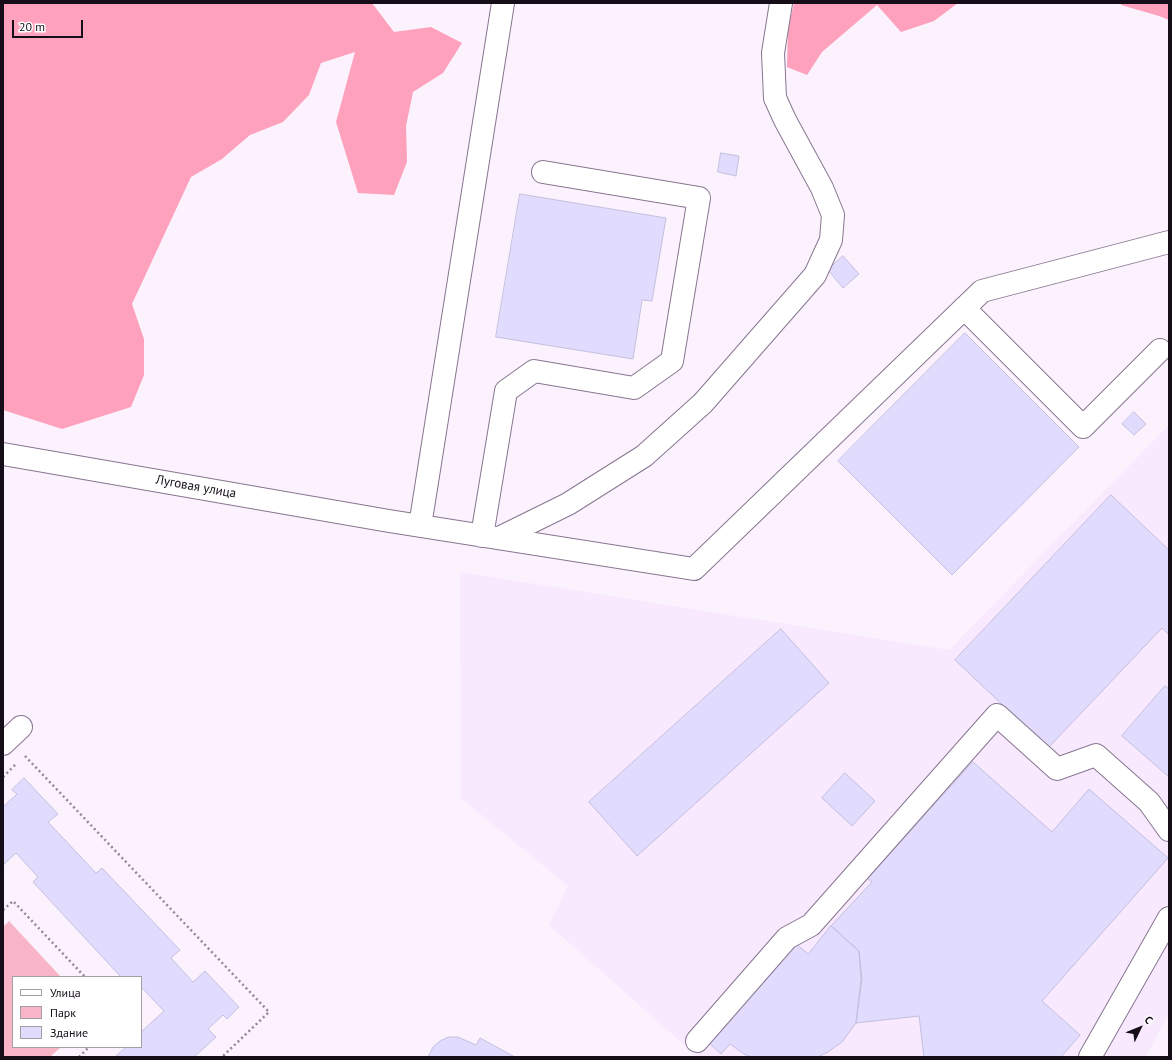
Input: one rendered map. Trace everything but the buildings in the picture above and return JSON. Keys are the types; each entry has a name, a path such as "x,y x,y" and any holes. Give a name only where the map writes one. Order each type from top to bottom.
{"street":[{"path":"420,526 503,3"},
{"path":"543,172 699,198 672,361 634,388 534,371 506,391 491,537 568,504 644,456 703,403 815,275 831,240 833,215 822,188 785,120 775,98 773,53 781,3"},
{"path":"1160,350 1083,426 964,308 982,291 1169,242"},
{"name":"Луговая улица","path":"3,454 389,521 694,569 964,308"},
{"path":"697,1041 787,938 811,925 997,715 1057,768 1096,755 1149,802 1169,830"},
{"path":"3,744 21,727"},
{"path":"1090,1057 1169,918"}],"path":[{"path":"3,777 26,755 269,1012 222,1057"},
{"path":"3,910 13,901 84,976"},
{"path":"79,1057 88,1048"}],"shaded area":[{"path":"3,3 372,3 394,32 431,27 462,43 443,73 413,92 406,126 407,162 394,195 358,193 336,122 355,52 321,63 309,95 283,122 250,135 222,159 191,177 132,304 144,339 144,375 131,407 62,429 3,410"},
{"path":"794,3 958,3 934,21 901,32 877,5 822,52 807,75 787,67 788,28"},
{"path":"1121,3 1169,3 1169,20 1121,5"},
{"path":"1169,425 1169,1013 1146,1057 698,1057 549,925 568,886 461,798 460,572 949,650"}],"green space":[{"path":"9,921 60,976 12,976 12,1048 60,1048 50,1057 3,1057 3,927"}]}
